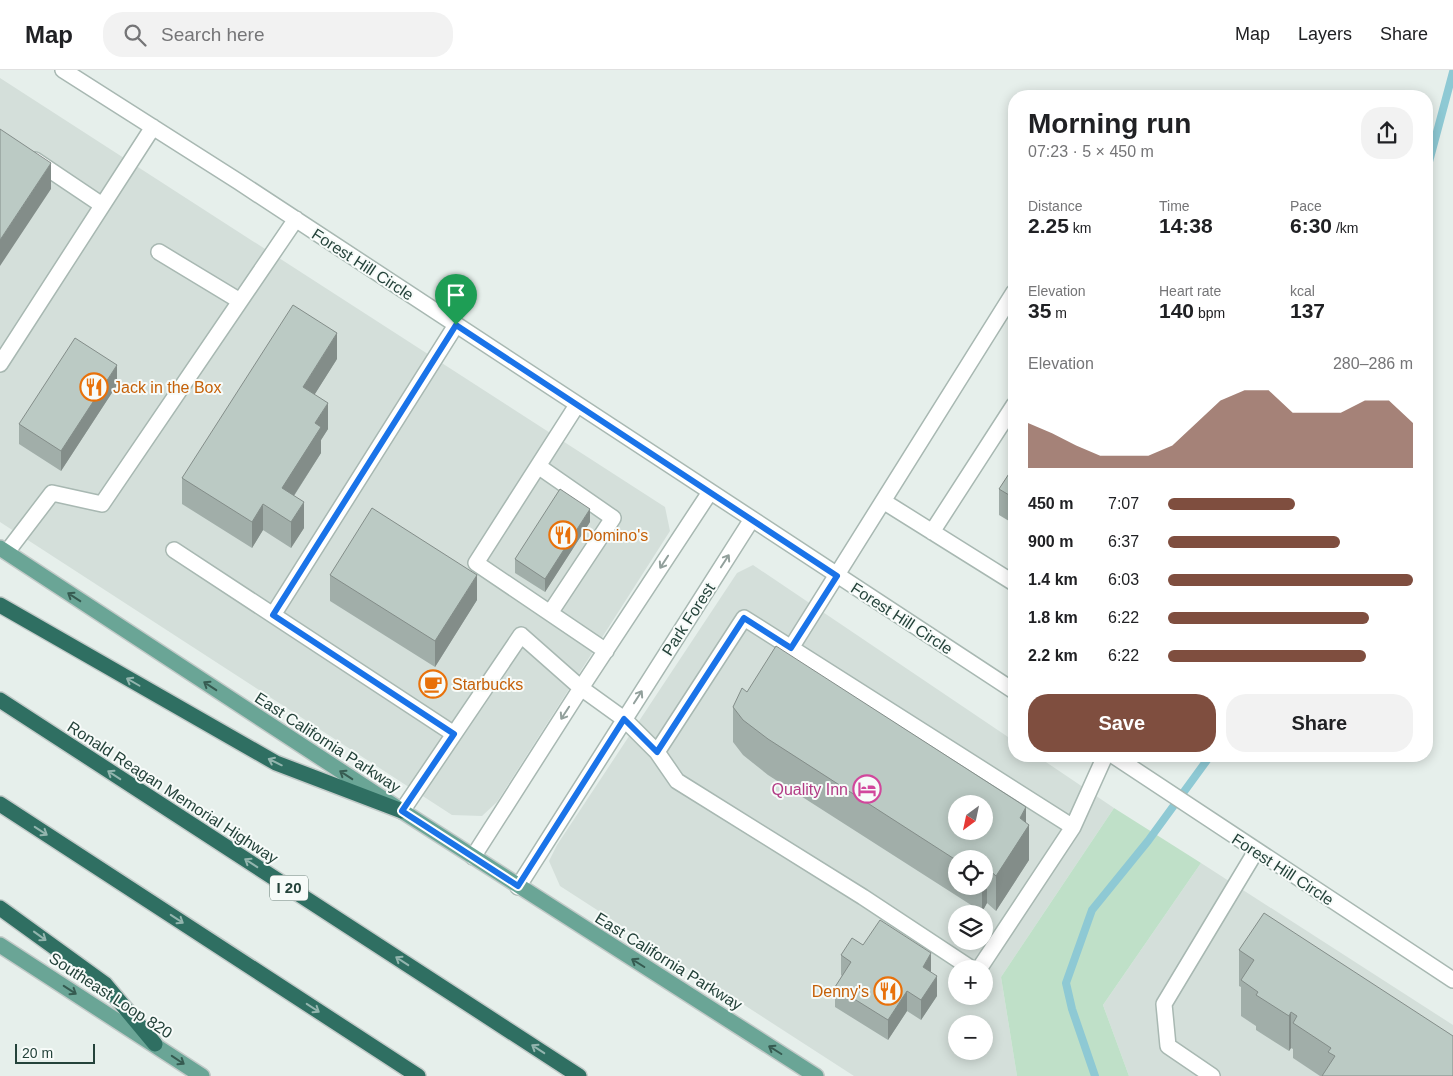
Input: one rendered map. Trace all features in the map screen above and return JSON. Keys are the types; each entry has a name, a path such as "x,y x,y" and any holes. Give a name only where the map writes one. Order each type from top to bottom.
{"highway":[{"path":"0,605 276,763 402,811"},
{"name":"Ronald Reagan Memorial Highway","path":"0,700 579,1076"},
{"path":"0,804 418,1076"},
{"path":"0,908 105,984 155,1044"}],"main road":[{"name":"East California Parkway","path":"3,550 473,857 816,1076"},
{"name":"Southeast Loop 820","path":"0,945 202,1076"}],"street":[{"name":"Forest Hill Circle","path":"63,70 296,219 1008,687"},
{"path":"0,364 153,127"},
{"path":"24,152 102,205"},
{"path":"3,550 52,493 102,504 296,219"},
{"path":"159,252 240,301"},
{"path":"791,648 1008,302"},
{"path":"273,615 456,325"},
{"path":"578,405 476,563 606,651"},
{"path":"932,532 1008,414"},
{"path":"538,466 613,518 550,613"},
{"path":"473,857 710,492"},
{"path":"883,501 1008,579"},
{"name":"Park Forest","path":"518,886 752,519"},
{"path":"174,550 454,734"},
{"path":"657,752 744,618 1073,827"},
{"path":"402,811 521,635 581,688 624,719 657,752 677,781 870,902 958,960"},
{"path":"985,960 1073,827 1102,762"},
{"name":"Forest Hill Circle","path":"1123,762 1453,980"},
{"path":"1212,1076 1168,1046 1164,1004 1256,851"}],"shaded area":[{"path":"0,78 665,507 670,531 497,802 482,816 452,815 0,522"},
{"path":"753,565 1008,737 1008,762 1046,762 1114,808 1001,977 1017,1076 854,1076 560,886 549,861 557,845 737,573"},
{"path":"1201,863 1453,1025 1453,1076 1129,1076 1103,1005"}],"green space":[{"path":"1114,808 1201,863 1103,1005 1129,1076 1017,1076 1001,977"}],"building":[{"path":"0,129 51,163 0,240"},
{"path":"293,305 337,333 303,387 328,403 315,423 321,427 282,488 304,502 291,522 263,504 252,522 182,478"},
{"path":"75,338 117,365 61,451 19,424"},
{"path":"1008,475 1008,494 999,489"},
{"path":"560,489 590,509 545,579 515,559"},
{"path":"372,508 477,575 435,641 330,575"},
{"path":"776,646 1026,807 1020,818 1029,825 996,876 993,873 993,850 948,850 948,855 768,739 743,720 733,707 742,688 747,692"},
{"path":"1264,913 1453,1036 1453,1076 1322,1076 1335,1056 1328,1052 1331,1048 1293,1023 1297,1016 1291,1012 1289,1016 1256,995 1258,992 1241,980 1254,960 1239,950"},
{"name":"Denny's","path":"880,920 931,953 923,967 937,976 921,1000 907,991 888,1020 835,987 851,962 841,955 852,938 863,945"}],"waterway":[{"path":"1433,147 1453,72"},
{"path":"1095,1076 1072,1009 1066,983 1092,910 1148,841 1206,762"}],"place":[{"name":"Jack in the Box","path":"94,387"},
{"name":"Domino's","path":"563,535"},
{"name":"Starbucks","path":"433,684"},
{"name":"Quality Inn","path":"867,789"},
{"name":"Denny's","path":"888,991"}],"route":[{"path":"456,325 837,576 791,648 744,618 657,752 624,719 518,886 402,811 454,734 273,615 456,325"}]}
